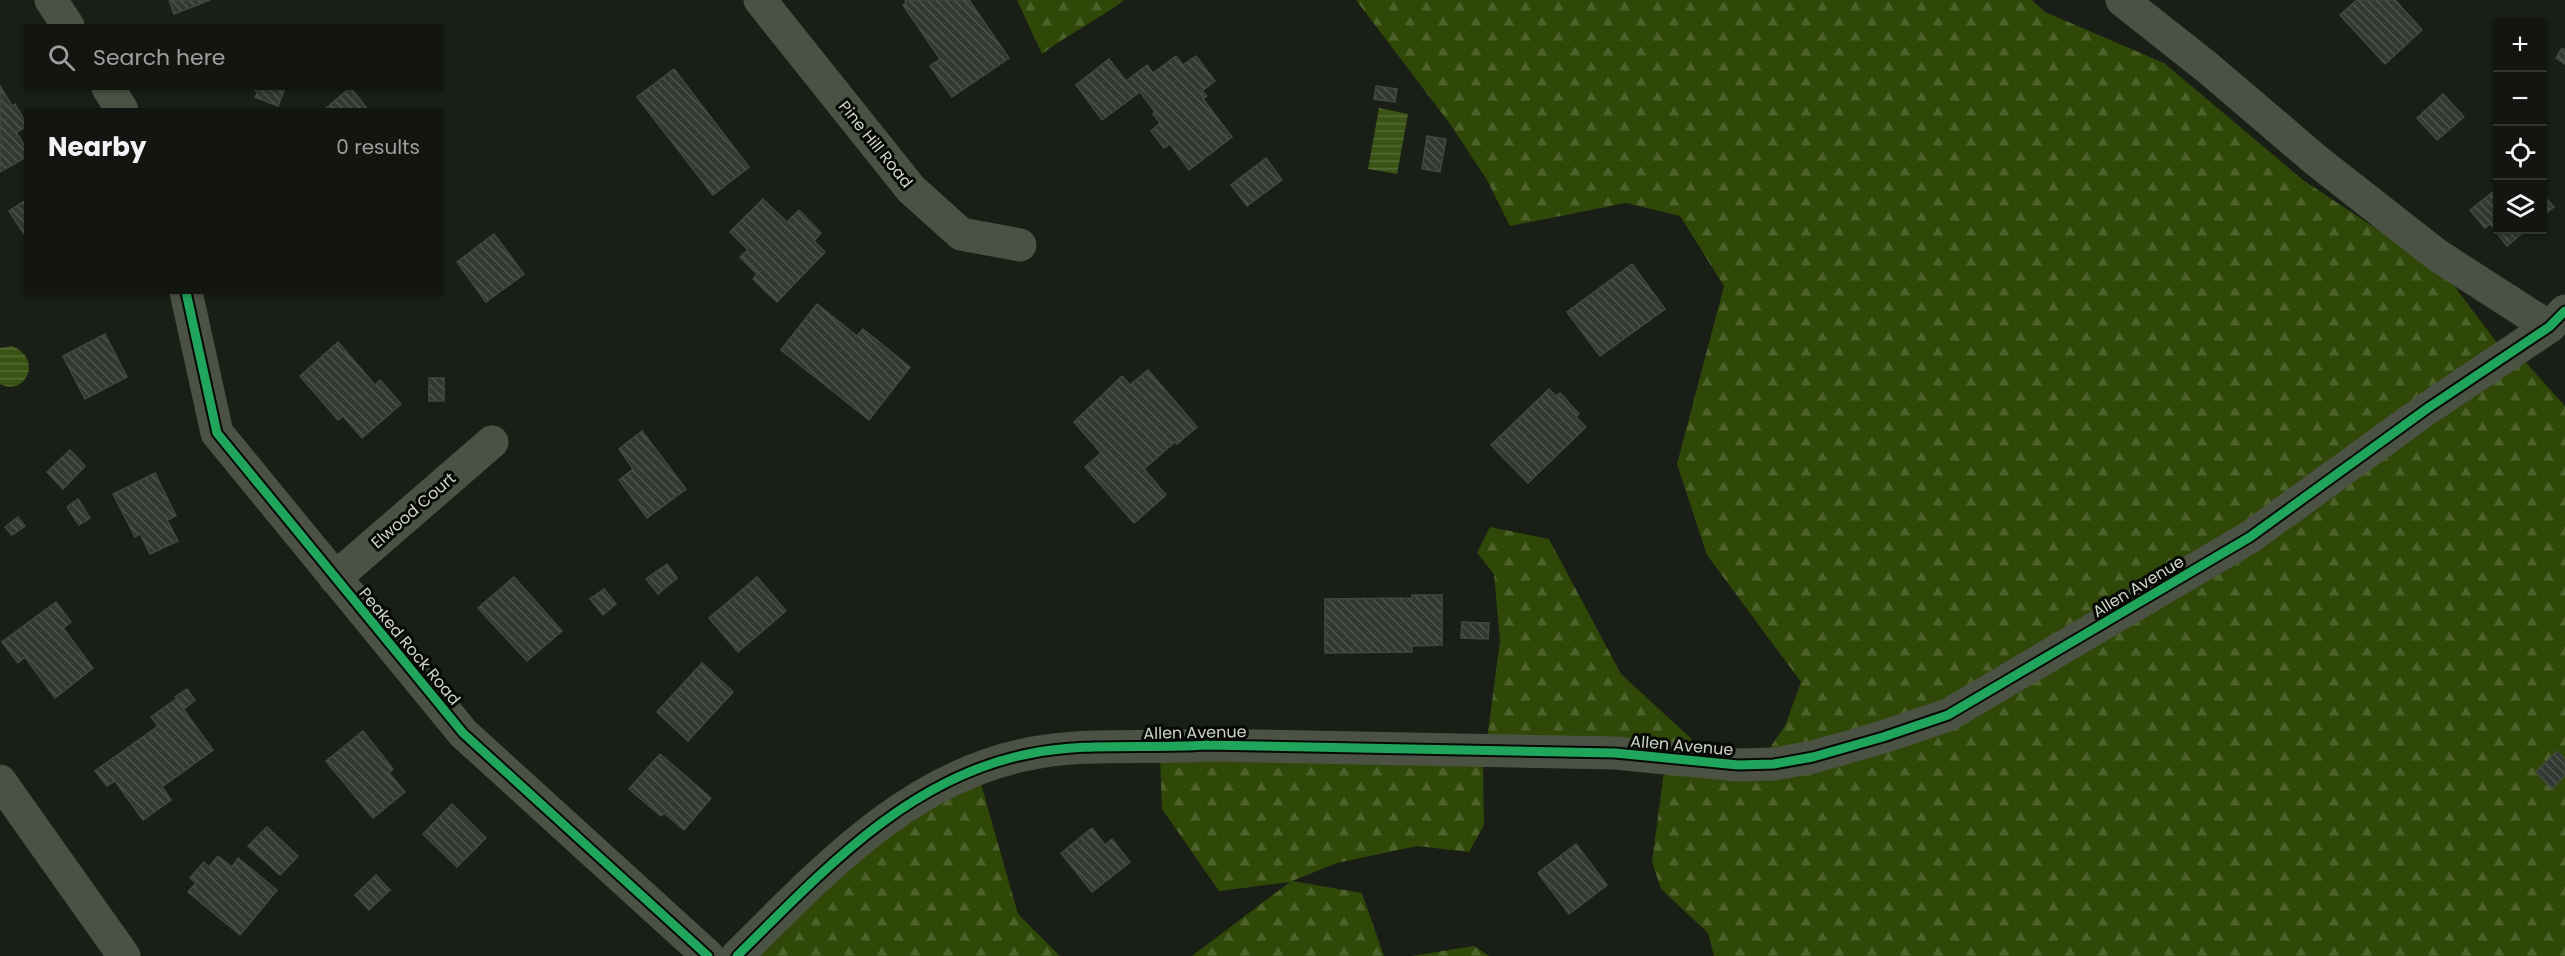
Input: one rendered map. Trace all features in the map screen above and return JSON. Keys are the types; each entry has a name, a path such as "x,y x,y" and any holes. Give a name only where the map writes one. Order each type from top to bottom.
{"street":[{"path":"51,0 67,24"},
{"name":"Pine Hill Road","path":"760,0 911,189 961,234 1020,245"},
{"path":"2122,0 2208,68 2317,161 2437,255 2557,319"},
{"path":"109,90 121,108"},
{"name":"Peaked Rock Road","path":"186,294 217,433 463,733 708,956"},
{"name":"Allen Avenue","path":"737,956 819,875 872,828 915,800 967,774 1030,754 1090,748 1217,745 1615,753 1738,765 1774,764 1813,757 1948,715 2250,537 2428,408 2557,319"},
{"name":"Elwood Court","path":"334,578 492,442"},
{"path":"0,783 124,956"}],"green space":[{"path":"1017,0 1125,0 1042,54"},
{"path":"1356,0 2032,0 2045,12 2164,63 2303,180 2446,275 2504,352 2512,347 2565,406 2565,956 1714,956 1708,933 1661,889 1652,862 1664,771 1486,747 1500,641 1494,574 1477,553 1490,527 1549,539 1621,674 1722,767 1756,768 1785,726 1801,682 1707,555 1677,464 1724,286 1680,216 1626,203 1510,226 1487,180 1450,124"},
{"path":"1160,755 1483,764 1484,825 1469,852 1417,846 1337,863 1292,881 1362,893 1384,956 1192,956 1290,882 1219,891 1162,809"},
{"path":"981,784 1018,914 1060,956 744,956 888,825"},
{"path":"1474,946 1489,956 1412,956"}],"shaded area":[{"path":"1379,108 1408,114 1397,174 1368,169"},
{"path":"12,346 22,352 29,367 23,381 9,387 0,384 0,348"}],"building":[{"path":"169,0 210,0 174,14"},
{"path":"905,0 969,0 1009,58 952,97 930,66 940,59 903,5 906,3"},
{"path":"2357,0 2395,0 2422,30 2385,64 2340,15"},
{"path":"2562,48 2565,50 2565,64 2556,58"},
{"path":"1176,56 1183,65 1196,56 1215,81 1202,91 1207,96 1203,99 1232,137 1189,170 1170,144 1164,148 1151,131 1160,123 1140,92 1102,120 1076,85 1109,59 1126,81 1147,65 1153,73"},
{"path":"674,69 749,167 713,195 637,97"},
{"path":"0,86 12,106 15,104 24,120 22,126 24,128 16,132 24,145 24,158 0,172"},
{"path":"1376,86 1397,89 1395,102 1374,99"},
{"path":"254,90 284,90 278,106 255,97 258,92"},
{"path":"348,90 353,90 366,108 326,108"},
{"path":"2443,94 2464,117 2437,140 2417,118"},
{"path":"1427,136 1446,139 1440,172 1422,169"},
{"path":"1266,158 1282,180 1247,206 1231,185"},
{"path":"2493,192 2493,228 2490,224 2485,228 2470,210"},
{"path":"763,199 787,222 799,210 821,233 814,241 825,252 777,302 753,279 757,274 740,257 748,250 730,232"},
{"path":"2547,199 2554,207 2547,212"},
{"path":"24,201 24,234 9,211"},
{"path":"494,234 524,274 486,302 457,262"},
{"path":"2498,234 2521,234 2507,246"},
{"path":"1632,264 1665,309 1600,356 1567,312"},
{"path":"817,304 857,336 863,329 910,367 869,420 781,350"},
{"path":"105,334 127,377 85,399 63,356"},
{"path":"338,342 375,385 380,380 401,404 362,438 343,416 338,420 300,376"},
{"path":"1148,370 1197,427 1177,444 1175,442 1144,469 1166,495 1134,523 1085,467 1101,453 1074,422 1122,376 1130,385"},
{"path":"429,378 444,378 444,401 429,401"},
{"path":"1549,389 1556,396 1560,393 1579,414 1576,417 1586,427 1528,483 1491,445"},
{"path":"642,431 686,489 647,518 619,480 633,469 619,449"},
{"path":"70,450 85,466 63,489 47,472"},
{"path":"155,473 176,516 167,520 178,541 150,554 140,534 135,537 113,494"},
{"path":"78,499 90,518 79,525 67,507"},
{"path":"18,517 25,526 12,535 5,527"},
{"path":"667,564 677,578 658,594 646,579"},
{"path":"514,577 562,631 527,661 478,608"},
{"path":"757,577 786,611 738,652 709,618"},
{"path":"604,589 616,604 603,615 590,599"},
{"path":"1412,595 1442,595 1442,645 1412,646 1412,652 1325,653 1325,599 1412,598"},
{"path":"56,602 71,622 63,628 93,668 55,698 25,657 18,663 2,642"},
{"path":"1462,622 1489,623 1488,639 1461,638"},
{"path":"702,663 733,692 688,741 657,712"},
{"path":"187,689 195,700 184,709 175,697"},
{"path":"176,699 213,750 162,787 171,800 143,820 115,781 107,786 95,771 158,726 151,717"},
{"path":"363,731 393,769 389,773 405,792 373,818 326,761"},
{"path":"2557,751 2565,759 2565,775 2552,789 2536,772"},
{"path":"660,754 711,798 684,830 664,813 661,816 629,789"},
{"path":"452,804 486,838 457,867 423,834"},
{"path":"267,827 298,856 280,875 248,846"},
{"path":"1092,828 1105,845 1112,839 1130,862 1092,892 1061,853"},
{"path":"1576,844 1607,885 1569,914 1538,873"},
{"path":"218,856 232,867 238,858 277,890 240,935 188,892 196,883 190,878 204,862 209,867"},
{"path":"376,875 390,890 369,910 355,895"}],"cycle path":[{"path":"186,294 217,433 463,733 708,956"},
{"path":"737,956 834,862 905,807 943,784 984,766 1028,754 1072,748 1206,745 1615,753 1738,765 1774,764 1813,757 1948,715 2250,537 2428,408 2549,327 2565,311"}]}
